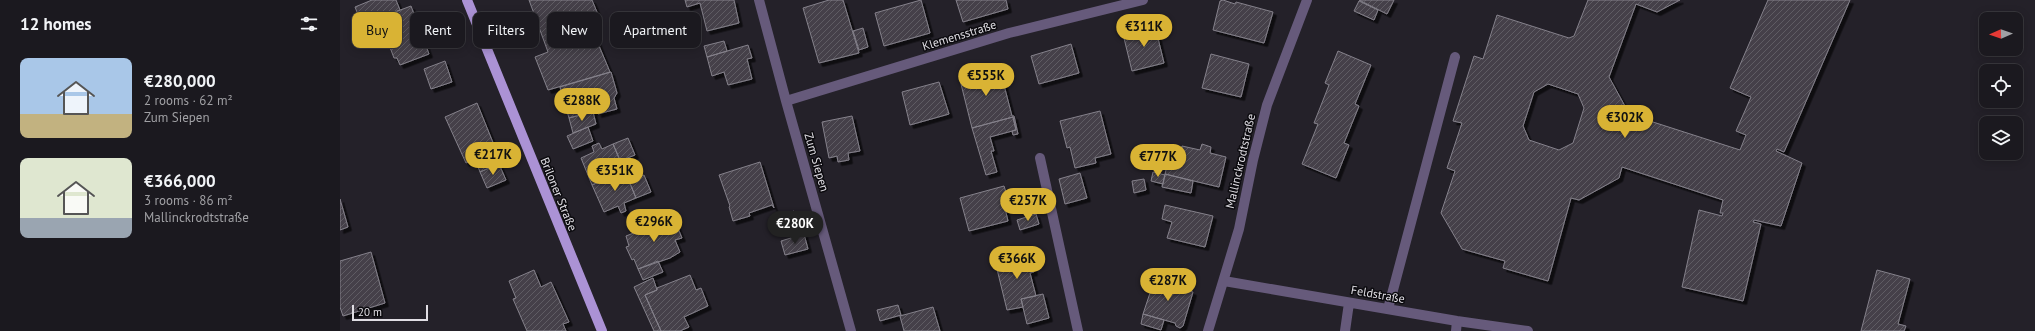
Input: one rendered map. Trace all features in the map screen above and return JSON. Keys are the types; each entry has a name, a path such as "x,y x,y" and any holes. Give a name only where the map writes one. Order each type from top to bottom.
{"main road":[{"name":"Briloner Straße","path":"467,0 602,331"}],"street":[{"name":"Zum Siepen","path":"759,0 851,331"},
{"name":"Klemensstraße","path":"786,101 1009,34 1143,0"},
{"name":"Mallinckrodtstraße","path":"1208,331 1239,228 1253,160 1267,104 1307,0"},
{"path":"1388,309 1455,57"},
{"path":"1040,158 1078,331"},
{"name":"Feldstraße","path":"1224,281 1388,309 1456,326 1528,331"},
{"path":"1345,331 1349,303"}],"building":[{"path":"372,0 396,0 400,10 395,12 357,12 355,7"},
{"path":"529,0 592,0 597,12 547,12 547,48 600,48 610,72 548,90 535,57 548,52 539,27 539,12 533,12"},
{"path":"685,0 734,0 739,23 707,31 700,3 687,7"},
{"path":"829,0 843,0 859,53 819,63 803,8"},
{"path":"921,0 930,33 884,46 875,13"},
{"path":"956,0 1006,0 1008,9 963,22"},
{"path":"1223,0 1273,12 1264,43 1213,30 1220,1"},
{"path":"1359,0 1394,0 1387,14"},
{"path":"1588,0 1680,0 1657,12 1636,4 1609,77 1626,108 1625,113 1740,150 1746,135 1736,131 1751,97 1730,88 1768,0 1850,0 1784,152 1777,149 1776,151 1802,163 1781,226 1754,220 1753,222 1761,224 1743,301 1682,287 1699,210 1722,216 1723,213 1720,213 1723,200 1622,167 1619,178 1579,200 1571,198 1548,281 1503,268 1505,261 1462,249 1441,213 1455,171 1447,168 1462,123 1453,121 1474,56 1483,59 1497,15 1569,38 1574,36","holes":["1548,84 1578,94 1584,108 1573,143 1559,150 1529,140 1523,126 1534,92"]},
{"path":"1359,1 1378,10 1374,20 1354,11"},
{"path":"411,6 413,12 410,12 410,48 427,48 429,54 400,65 397,58 394,58 390,48 402,48 402,12 395,12"},
{"path":"1148,25 1150,27 1155,26 1164,63 1132,71 1123,34 1140,30 1141,27"},
{"path":"863,28 868,47 859,50 853,31"},
{"path":"724,41 727,51 707,57 704,46"},
{"path":"1071,44 1079,73 1039,84 1031,56"},
{"path":"748,45 752,58 747,59 752,79 728,85 724,72 712,76 707,57"},
{"path":"1338,51 1371,65 1355,104 1359,106 1344,143 1349,145 1336,178 1302,164 1318,124 1314,123 1329,85 1325,83"},
{"path":"1211,54 1249,64 1241,97 1202,88"},
{"path":"445,61 452,82 431,89 424,69"},
{"path":"999,66 1018,134 1013,135 1012,131 1016,130 1013,117 972,128 959,76"},
{"path":"611,72 617,93 614,98 617,109 598,114 598,110 569,118 560,87"},
{"path":"939,82 949,114 910,125 902,92"},
{"path":"477,103 496,150 466,163 445,117"},
{"path":"1100,111 1111,154 1095,158 1096,163 1075,168 1070,147 1067,148 1060,121"},
{"path":"593,112 596,124 573,133 569,118"},
{"path":"852,116 860,151 848,153 849,160 838,162 837,156 829,158 822,122"},
{"path":"1013,117 1016,130 990,137 994,151 991,151 997,172 986,175 972,128"},
{"path":"588,127 593,141 573,149 567,136"},
{"path":"628,138 635,155 620,161 613,144"},
{"path":"599,143 602,149 613,144 625,171 592,185 581,158 594,152 592,146"},
{"path":"1202,144 1211,147 1210,153 1226,157 1219,187 1165,174 1169,158 1178,160 1182,146 1200,150"},
{"path":"494,151 500,163 480,172 475,159"},
{"path":"760,162 774,208 772,205 749,213 750,216 733,221 730,206 719,175"},
{"path":"499,164 506,180 487,188 480,172"},
{"path":"625,171 636,198 624,203 626,211 621,213 618,206 604,212 592,185"},
{"path":"1153,172 1165,175 1163,184 1151,181"},
{"path":"1080,173 1087,198 1065,204 1059,179"},
{"path":"1165,174 1193,181 1191,193 1162,187"},
{"path":"644,175 651,192 636,198 629,181"},
{"path":"1144,179 1146,190 1134,193 1132,181"},
{"path":"1004,186 1009,202 1004,204 1008,221 969,231 960,198"},
{"path":"340,199 348,227 340,230"},
{"path":"1165,205 1213,216 1205,247 1167,238 1172,222 1162,219"},
{"path":"794,211 799,223 776,232 771,219"},
{"path":"1036,214 1039,224 1020,230 1017,220"},
{"path":"671,218 673,222 675,221 682,238 675,240 680,252 670,258 638,269 634,259 632,260 626,247 629,246 626,236 646,228 645,227"},
{"path":"804,234 808,249 785,255 781,241"},
{"path":"1029,251 1034,272 1030,273 1036,296 1021,299 1023,307 1007,310 996,265 1009,262 1007,256"},
{"path":"371,252 385,303 343,316 340,307 340,261"},
{"path":"658,261 663,272 643,280 638,269"},
{"path":"534,270 541,287 551,282 569,322 563,324 566,331 527,331 513,299 516,298 509,281"},
{"path":"1877,270 1910,279 1898,324 1906,326 1904,331 1861,331"},
{"path":"690,275 696,290 701,288 708,306 684,317 689,327 680,331 661,331 645,295 657,290 657,288"},
{"path":"653,278 657,290 645,295 661,331 654,331 634,287"},
{"path":"1155,278 1180,285 1179,287 1193,292 1183,326 1180,328 1176,326 1175,323 1143,314"},
{"path":"1043,294 1049,318 1027,324 1021,299"},
{"path":"898,305 901,315 880,321 877,310"},
{"path":"933,307 940,331 904,331 900,316"},
{"path":"1143,314 1164,320 1161,330 1141,324"}]}
